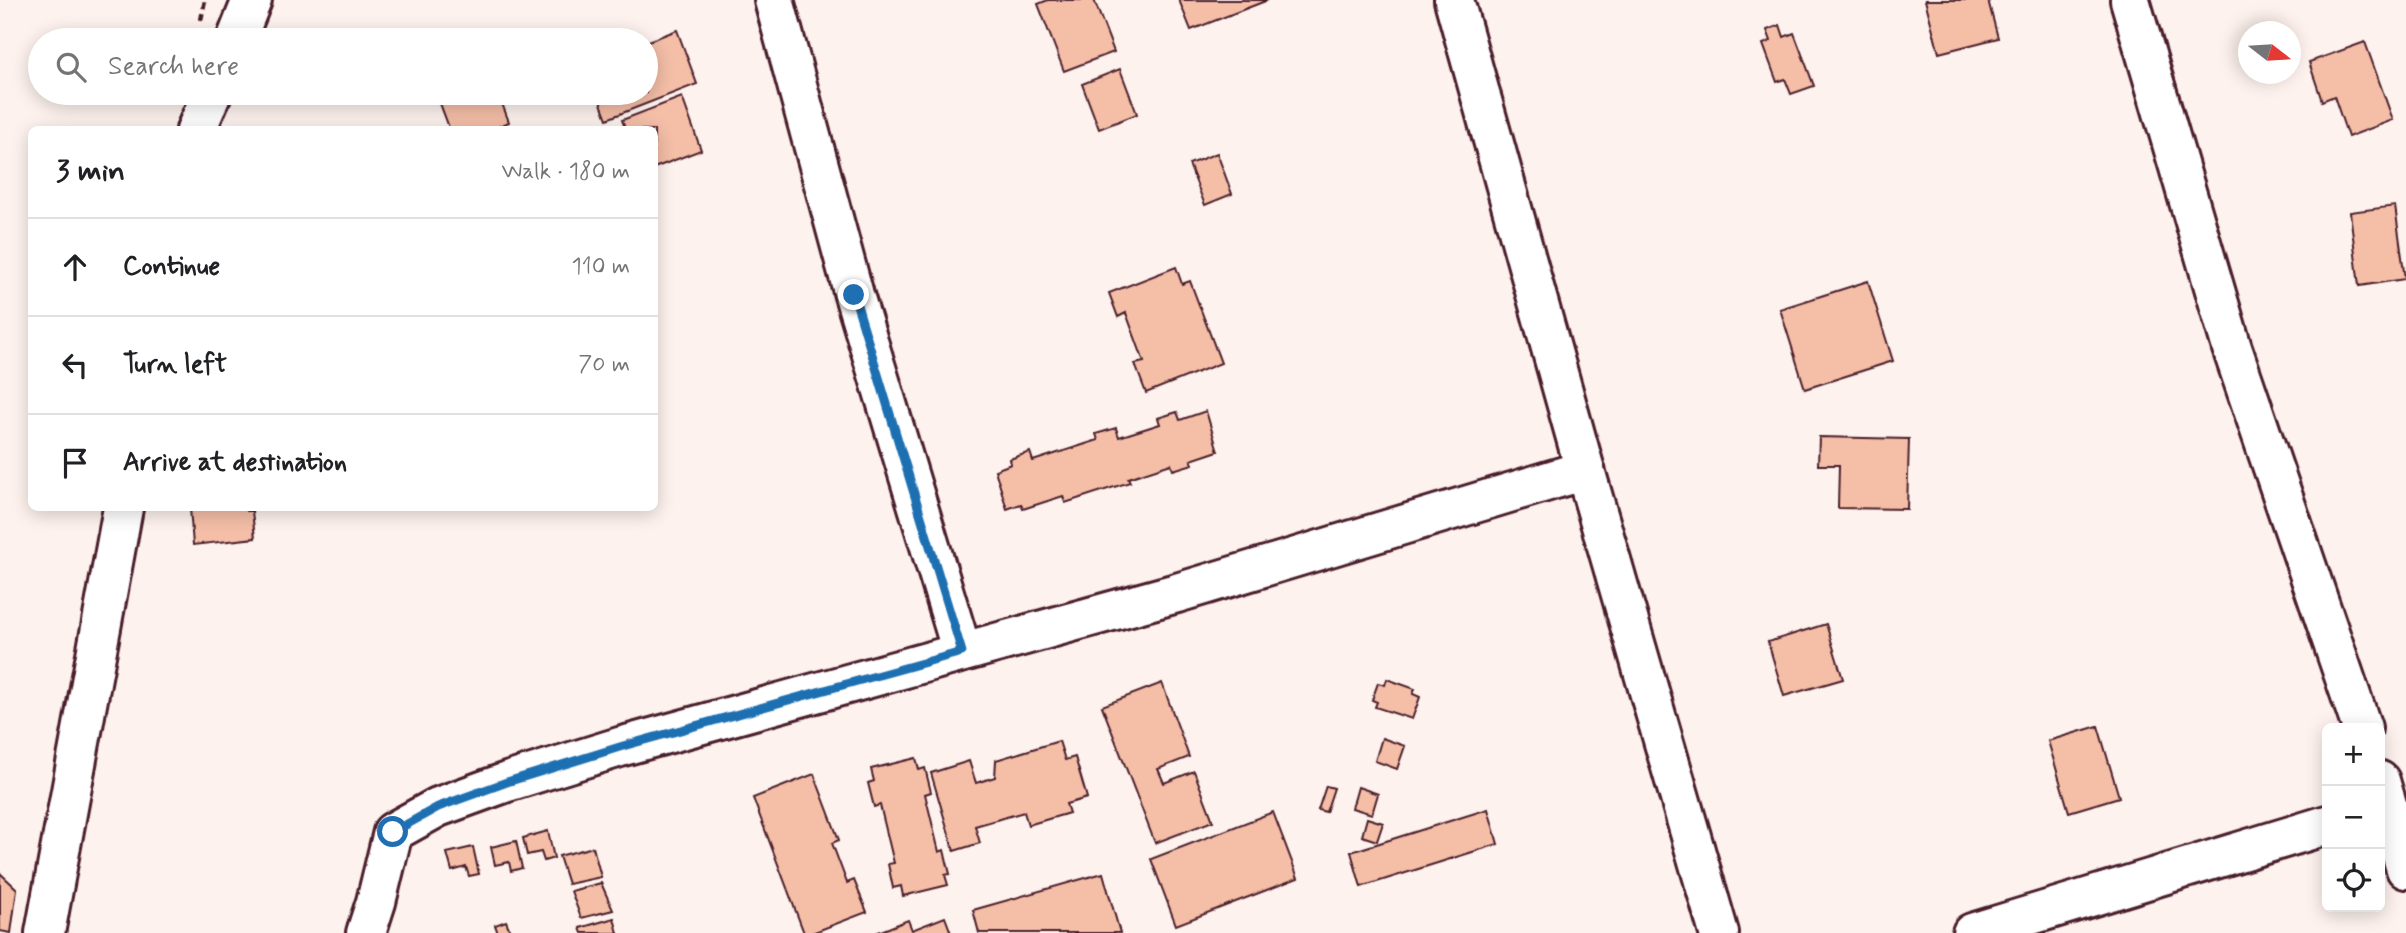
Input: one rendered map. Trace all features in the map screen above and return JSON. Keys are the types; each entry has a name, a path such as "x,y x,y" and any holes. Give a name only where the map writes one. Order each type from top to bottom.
{"street":[{"path":"241,28 252,0"},
{"path":"774,0 854,295 962,652"},
{"path":"1454,0 1585,470 1719,933"},
{"path":"2130,0 2232,348 2360,723"},
{"path":"198,126 207,105"},
{"path":"375,923 393,832 438,807 507,782 623,746 1177,593 1585,470"},
{"path":"45,933 121,511"},
{"path":"2385,805 2406,869"},
{"path":"1972,933 2322,827"}],"building":[{"path":"1048,0 1094,0 1114,52 1064,71 1038,4"},
{"path":"1179,0 1268,0 1191,30"},
{"path":"1925,0 1988,0 1998,38 1939,53"},
{"path":"1780,25 1784,37 1794,33 1814,86 1791,94 1785,79 1777,82 1763,44 1771,41 1767,30"},
{"path":"677,30 697,84 658,99 658,37"},
{"path":"2365,42 2393,120 2348,137 2334,96 2322,101 2309,62"},
{"path":"1120,69 1137,114 1099,129 1082,84"},
{"path":"682,97 701,150 658,166 658,126 624,126 622,120"},
{"path":"441,105 503,105 509,122 500,126 448,126"},
{"path":"602,105 643,105 607,119"},
{"path":"1217,153 1232,194 1205,205 1189,164"},
{"path":"2395,206 2405,279 2359,286 2350,212"},
{"path":"1176,267 1182,284 1190,281 1221,363 1146,393 1135,364 1144,362 1126,313 1118,317 1109,293"},
{"path":"1868,281 1893,361 1805,389 1780,309"},
{"path":"1206,411 1218,451 1191,460 1193,464 1173,470 1171,464 1128,478 1130,482 1065,503 1063,496 1023,509 1021,504 1007,509 995,470 1011,464 1010,459 1030,452 1033,461 1098,440 1096,434 1116,428 1119,437 1160,424 1158,418 1177,412 1180,420"},
{"path":"1819,437 1909,439 1907,509 1838,508 1839,465 1818,465"},
{"path":"190,511 252,511 255,538 193,545"},
{"path":"1826,624 1843,679 1784,696 1768,642"},
{"path":"1387,679 1415,689 1413,694 1420,697 1412,719 1375,707 1377,702 1372,700 1378,683 1385,685"},
{"path":"1162,683 1189,757 1158,769 1164,783 1194,771 1213,821 1155,843 1102,706"},
{"path":"2098,726 2119,797 2069,812 2048,741"},
{"path":"1382,738 1405,746 1397,769 1375,761"},
{"path":"1059,741 1065,760 1075,757 1087,798 1066,804 1069,813 1028,825 1024,812 975,826 980,843 954,851 931,773 969,761 976,783 995,777 996,760"},
{"path":"916,758 919,770 925,768 931,792 925,794 939,852 944,850 950,874 945,875 948,885 903,896 901,886 893,888 888,864 894,863 880,805 874,807 868,783 874,781 871,769"},
{"path":"814,774 839,840 832,843 847,883 854,880 867,912 812,933 804,933 753,798"},
{"path":"1326,786 1334,788 1326,812 1318,810"},
{"path":"1358,787 1378,794 1372,814 1352,808"},
{"path":"1488,809 1498,844 1361,887 1351,852"},
{"path":"1273,812 1298,878 1176,925 1151,859"},
{"path":"1367,818 1383,823 1377,841 1362,836"},
{"path":"548,831 554,858 544,861 541,852 527,855 523,838"},
{"path":"516,841 522,868 511,871 509,862 495,865 491,847"},
{"path":"473,847 479,874 469,876 466,867 452,871 447,853"},
{"path":"593,847 601,877 568,884 559,856"},
{"path":"0,873 17,889 11,933 0,931"},
{"path":"1103,873 1120,933 979,933 973,910"},
{"path":"601,883 613,910 581,918 571,891"},
{"path":"945,917 951,933 876,933 908,920 912,930"},
{"path":"614,918 618,933 582,933 580,928"},
{"path":"506,921 511,933 498,933 495,925"}],"route":[{"path":"393,832 438,807 507,782 623,746 962,652 854,295"}]}
